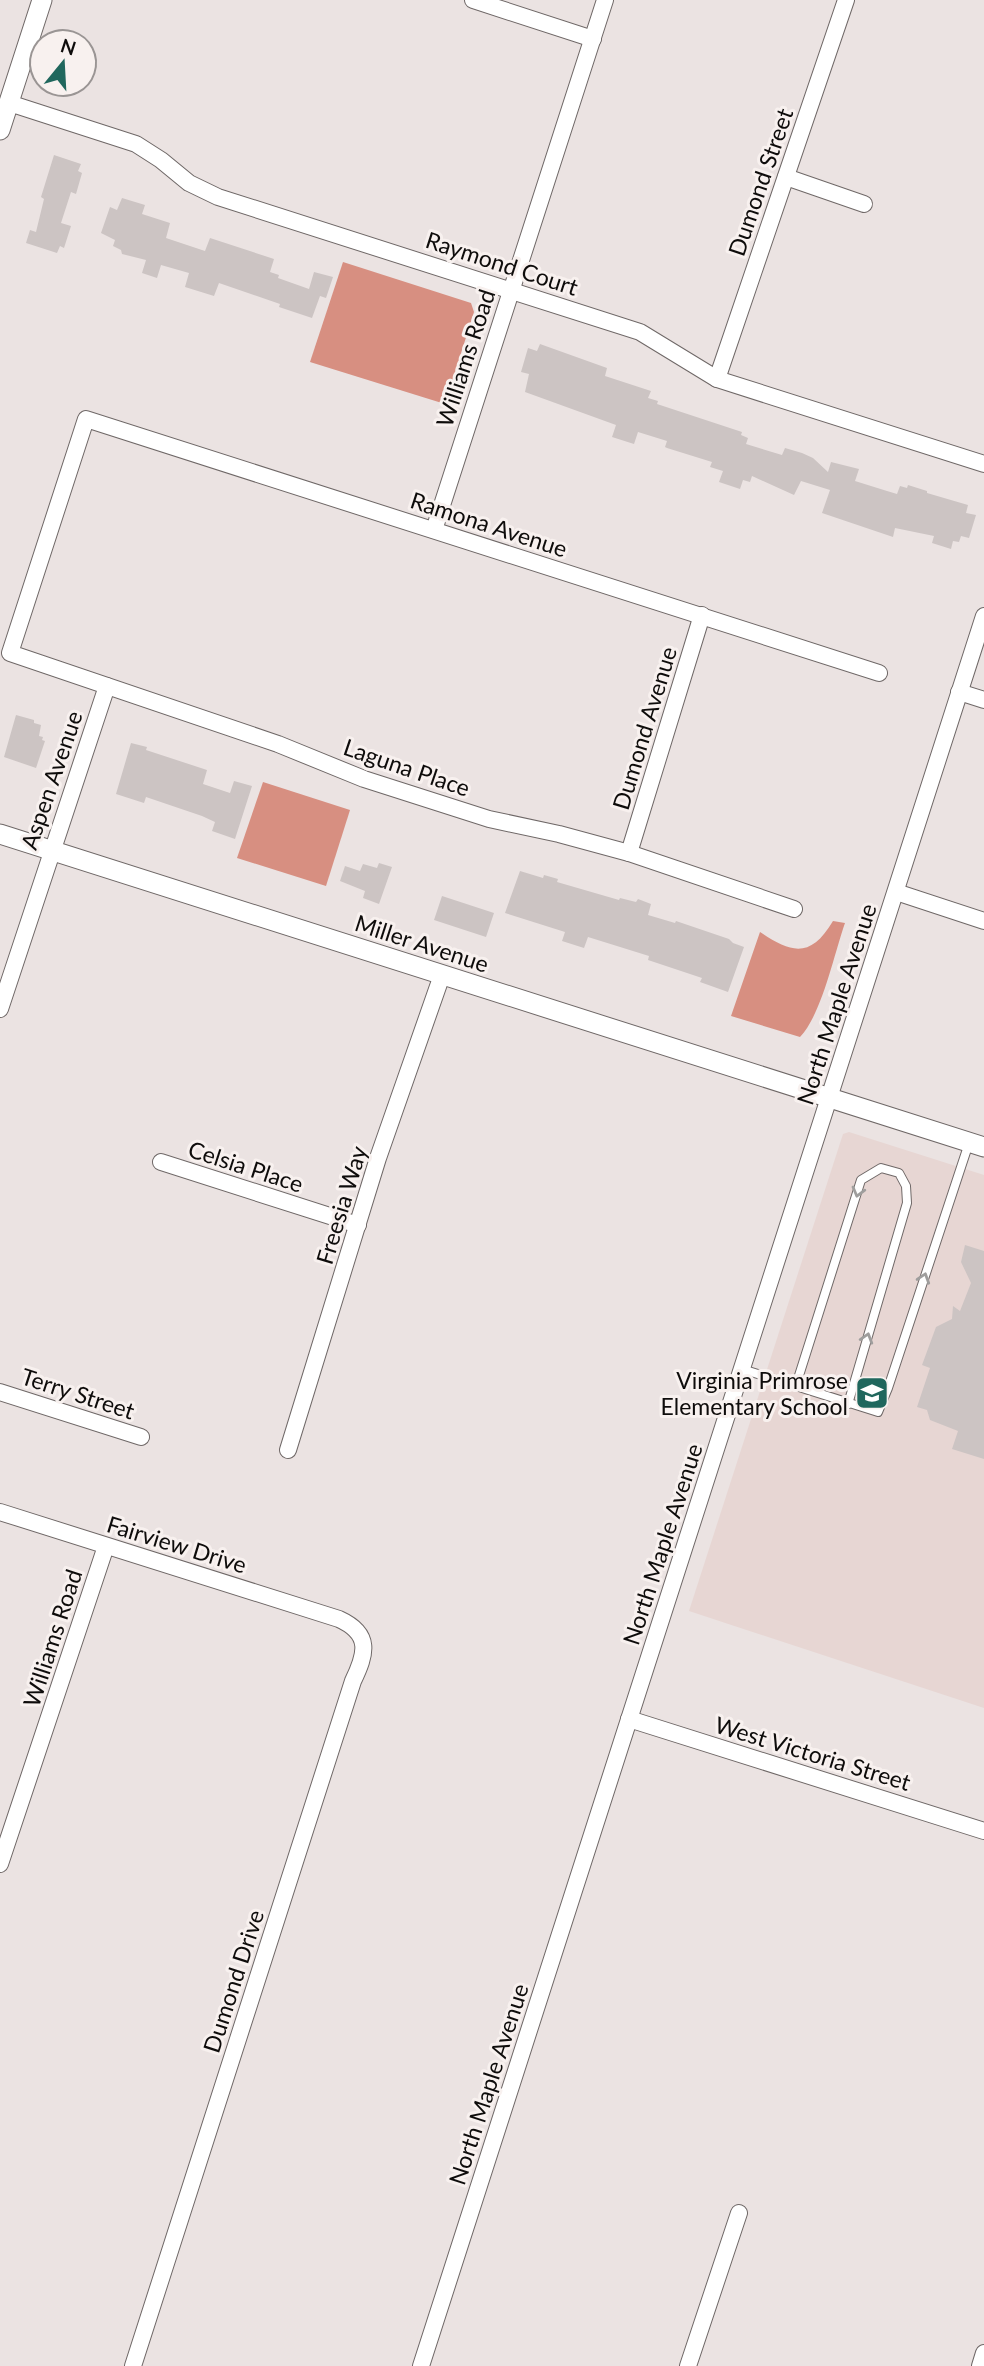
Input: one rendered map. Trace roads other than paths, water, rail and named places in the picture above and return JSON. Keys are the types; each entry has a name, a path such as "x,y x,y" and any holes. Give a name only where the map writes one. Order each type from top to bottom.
{"street":[{"path":"0,130 42,0"},
{"path":"473,0 593,38"},
{"name":"Williams Road","path":"434,530 606,0"},
{"name":"Dumond Street","path":"717,379 846,0"},
{"name":"Raymond Court","path":"9,103 136,144 188,183 218,197 640,332 717,379 984,464"},
{"path":"786,177 864,204"},
{"name":"Ramona Avenue","path":"10,653 86,419 879,673"},
{"name":"Dumond Avenue","path":"629,853 702,615"},
{"name":"North Maple Avenue","path":"421,2366 984,616"},
{"name":"Laguna Place","path":"10,653 278,744 363,779 464,811 629,853 794,909"},
{"name":"Aspen Avenue","path":"0,1009 107,686"},
{"path":"959,692 984,700"},
{"name":"Miller Avenue","path":"0,834 976,1145"},
{"path":"895,892 984,920"},
{"name":"Freesia Way","path":"288,1450 378,1158 442,975"},
{"name":"Celsia Place","path":"161,1162 358,1226"},
{"name":"Terry Street","path":"0,1392 141,1437"},
{"name":"Fairview Drive","path":"0,1512 339,1619"},
{"name":"Williams Road","path":"0,1864 106,1546"},
{"name":"Dumond Drive","path":"133,2366 353,1681 364,1659 360,1636 352,1625 339,1619"},
{"name":"West Victoria Street","path":"629,1719 984,1831"},
{"path":"688,2366 739,2213"},
{"path":"980,2366 984,2353"}],"lane":[{"path":"742,1369 878,1412 976,1145"},
{"path":"796,1385 861,1180 881,1168 898,1173 906,1186 907,1203 848,1404"}],"place":[{"name":"Virginia Primrose Elementary School","path":"872,1393"}]}
